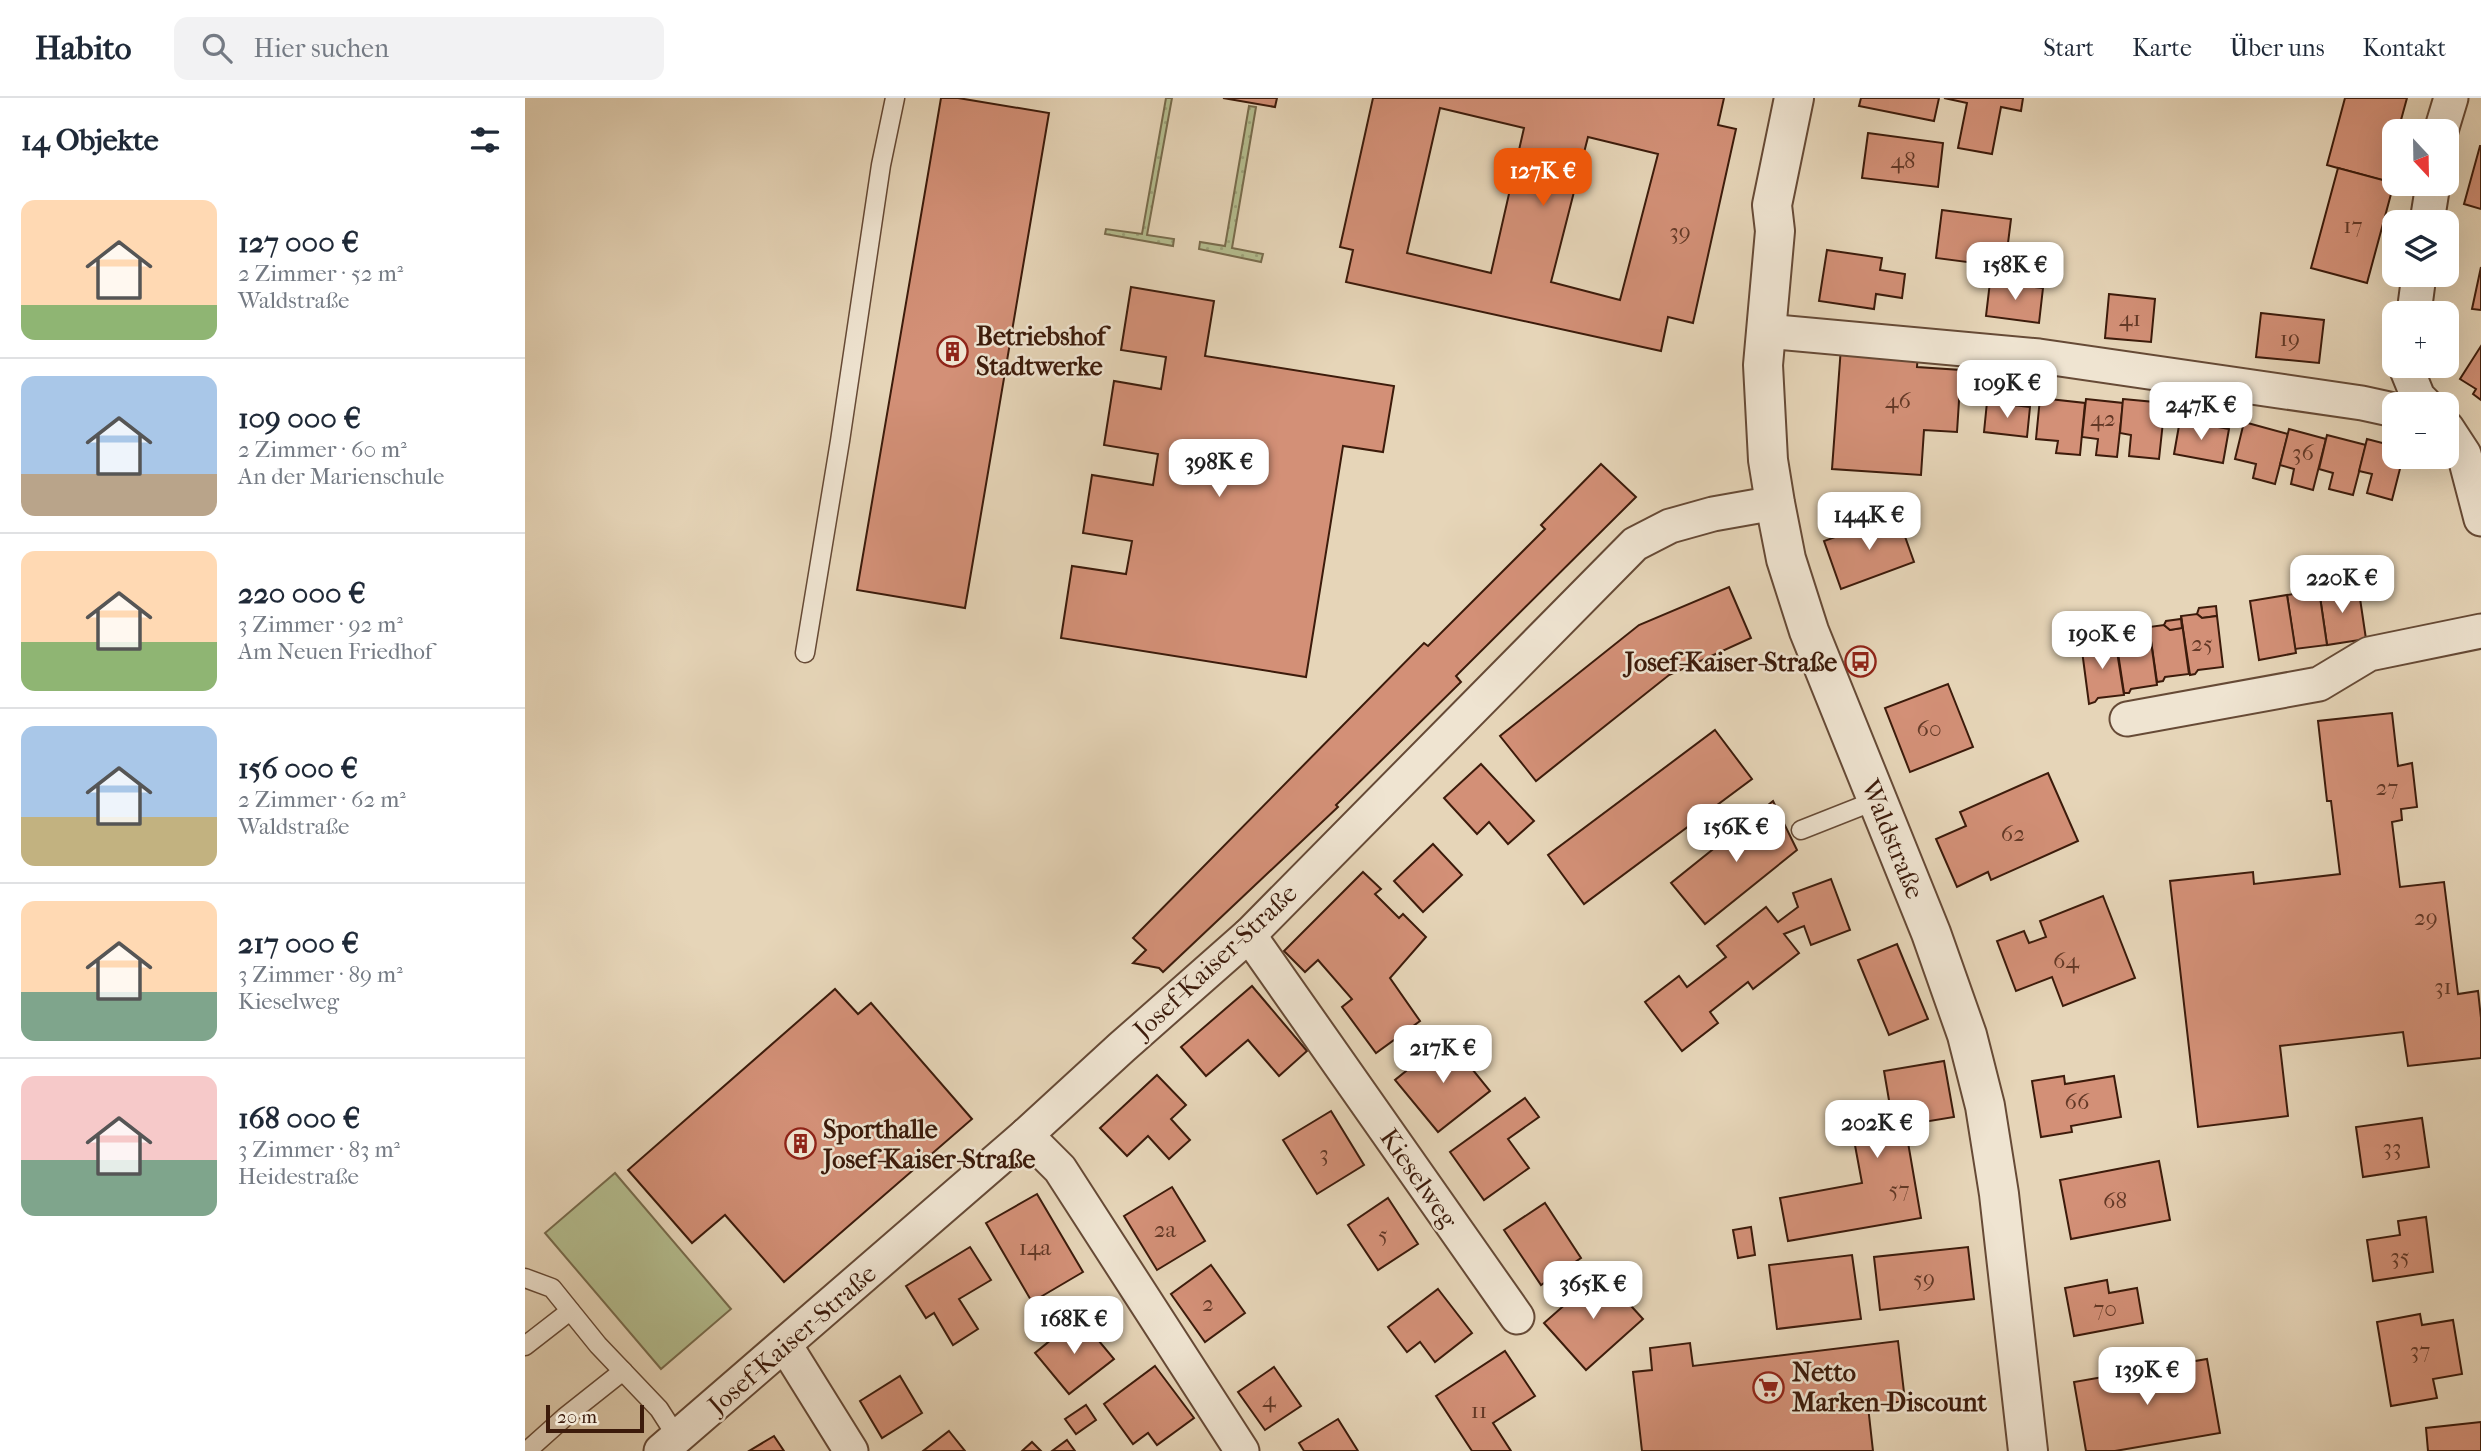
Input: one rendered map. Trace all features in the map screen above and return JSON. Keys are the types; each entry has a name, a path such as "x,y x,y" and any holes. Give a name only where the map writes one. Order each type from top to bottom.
{"street":[{"name":"Waldstraße","path":"1794,98 1772,205 1775,231 1763,365 1768,460 1775,503 1798,602 1825,676 1931,933 1967,1035 1985,1106 1999,1194 2028,1451"},
{"path":"1775,231 1793,212 1820,98"},
{"path":"2445,119 2451,98"},
{"path":"1765,331 2039,356 2382,407"},
{"path":"2459,430 2481,436"},
{"path":"2459,446 2464,454 2481,519"},
{"name":"Josef-Kaiser-Straße","path":"669,1444 1026,1135 1249,935 1635,544 1670,526 1713,514 1775,503"},
{"path":"2127,719 2319,684 2369,654 2481,631"},
{"name":"Kieselweg","path":"1249,935 1517,1317"},
{"path":"1026,1135 1060,1169 1242,1451"},
{"path":"785,1346 851,1451"}],"lane":[{"path":"806,653 881,165 895,98"},
{"path":"1801,830 1877,800"},
{"path":"525,1278 552,1288 659,1409 669,1444"},
{"path":"525,1346 570,1311"},
{"path":"527,1451 623,1371"}],"green space":[{"path":"1166,98 1172,98 1147,235 1174,239 1173,246 1105,234 1106,229 1142,234"},
{"path":"1249,106 1256,107 1232,248 1263,254 1261,262 1199,249 1200,242 1225,246"},
{"path":"615,1173 731,1309 661,1369 545,1233"}],"building":[{"name":"Betriebshof Stadtwerke","path":"941,98 958,98 1049,113 965,608 857,590"},
{"path":"1223,98 1277,98 1275,107"},
{"path":"1373,98 1724,98 1718,125 1736,129 1693,323 1668,317 1661,351 1346,282 1353,250 1340,247","holes":["1440,108 1524,128 1491,273 1407,253","1588,137 1658,154 1620,300 1551,282"]},
{"path":"1861,98 1939,98 1934,121 1859,106"},
{"path":"1944,98 2023,98 2021,111 2001,107 1992,154 1958,148 1967,103"},
{"path":"2345,98 2407,98 2401,119 2382,119 2382,180 2327,165"},
{"path":"1868,133 1943,143 1938,187 1862,178"},
{"path":"2481,146 2481,209 2464,204"},
{"path":"2338,168 2382,180 2382,196 2390,196 2387,210 2382,210 2382,227 2367,283 2311,268"},
{"path":"1942,210 2011,219 2005,267 1936,258"},
{"path":"1827,250 1882,258 1880,270 1905,274 1902,298 1876,294 1874,309 1819,301"},
{"path":"2481,267 2481,310 2472,309"},
{"path":"1990,282 2043,288 2039,323 1986,316"},
{"path":"1131,287 1214,301 1205,356 1394,386 1383,452 1343,446 1306,677 1061,638 1072,566 1126,574 1132,541 1083,533 1092,475 1153,485 1158,454 1104,445 1114,381 1161,389 1166,357 1121,350"},
{"path":"2109,294 2155,299 2151,342 2105,338"},
{"path":"2261,313 2324,320 2319,363 2256,357"},
{"path":"2481,346 2481,400 2473,394 2476,389 2460,379"},
{"path":"1841,347 1918,353 1917,367 1961,370 1957,432 1924,430 1921,475 1832,469"},
{"path":"2040,398 2085,403 2080,455 2056,453 2058,441 2036,439"},
{"path":"2086,399 2123,403 2117,457 2096,455 2098,439 2082,437"},
{"path":"2123,399 2165,403 2159,459 2129,456 2131,435 2120,433"},
{"path":"1987,402 2030,407 2027,437 1984,432"},
{"path":"2180,420 2229,429 2223,463 2174,454"},
{"path":"2244,422 2288,434 2275,484 2253,478 2256,464 2235,459"},
{"path":"2289,429 2326,439 2313,490 2291,484 2294,469 2280,465"},
{"path":"2327,435 2366,445 2353,495 2329,489 2333,473 2319,469"},
{"path":"2367,439 2382,443 2382,469 2400,469 2392,500 2367,493 2372,474 2359,471"},
{"path":"1601,464 1636,497 1456,676 1461,682 1336,805 1338,807 1163,972 1159,968 1133,963 1146,950 1133,938 1424,643 1428,646 1545,529 1541,525"},
{"path":"1897,514 1914,562 1841,589 1824,541"},
{"path":"2358,585 2366,639 2327,645 2319,590"},
{"path":"1729,587 1751,638 1669,675 1536,781 1500,736 1639,625"},
{"path":"2319,590 2327,645 2295,649 2287,595"},
{"path":"2287,595 2296,653 2259,660 2250,601"},
{"path":"2216,606 2217,616 2202,618 2197,614 2199,608"},
{"path":"2197,614 2202,618 2217,616 2223,667 2198,670 2190,675 2181,616"},
{"path":"2181,616 2189,674 2165,677 2163,681 2157,682 2149,627 2164,625 2170,630 2182,628"},
{"path":"2181,619 2182,628 2170,630 2164,625 2166,621"},
{"path":"2148,627 2157,685 2131,689 2129,693 2124,693 2115,633 2118,633 2118,637 2131,635 2137,640 2149,639"},
{"path":"2148,630 2149,639 2137,640 2131,635 2133,631"},
{"path":"2114,633 2124,695 2098,698 2089,704 2081,643 2095,641 2103,647 2115,646"},
{"path":"2114,633 2115,646 2103,647 2095,641 2097,636"},
{"path":"1948,684 1973,747 1910,772 1885,708"},
{"path":"2392,713 2398,766 2412,763 2417,807 2401,809 2402,820 2392,822 2400,887 2444,882 2458,994 2478,991 2481,1058 2408,1066 2403,1032 2280,1046 2288,1116 2198,1127 2170,881 2253,872 2254,884 2340,874 2331,801 2327,801 2318,721"},
{"path":"1715,730 1752,779 1584,904 1548,855"},
{"path":"1481,764 1534,821 1508,844 1489,822 1477,834 1444,798"},
{"path":"2048,773 2078,841 1991,880 1988,872 1957,887 1936,839 1966,826 1960,812"},
{"path":"1773,801 1797,850 1705,924 1671,883"},
{"path":"1433,844 1462,875 1423,912 1394,881"},
{"path":"1363,872 1381,889 1375,894 1399,918 1403,914 1426,937 1390,978 1420,1021 1376,1053 1342,1007 1352,999 1318,960 1305,972 1284,951"},
{"path":"1831,879 1850,930 1811,945 1804,926 1784,934 1799,953 1753,989 1748,982 1710,1012 1718,1023 1682,1051 1645,1002 1679,976 1687,987 1726,957 1717,946 1766,907 1778,922 1798,907 1793,893"},
{"path":"2103,896 2135,978 2063,1006 2052,977 2016,991 1997,941 2024,931 2029,943 2046,937 2040,921"},
{"path":"1897,944 1928,1019 1889,1035 1858,960"},
{"path":"1252,986 1307,1051 1279,1076 1248,1040 1206,1076 1181,1047"},
{"name":"Sporthalle Josef-Kaiser-Straße","path":"835,989 858,1014 871,1003 972,1119 784,1282 725,1215 692,1243 628,1170"},
{"path":"1447,1038 1490,1091 1438,1132 1395,1080"},
{"path":"1944,1061 1954,1117 1905,1125 1921,1218 1788,1241 1780,1198 1862,1183 1849,1113 1890,1106 1884,1071"},
{"path":"1157,1075 1186,1105 1171,1119 1190,1140 1169,1159 1148,1136 1127,1156 1100,1128"},
{"path":"2064,1076 2065,1084 2114,1076 2121,1117 2071,1126 2072,1132 2041,1137 2032,1081"},
{"path":"1525,1098 1539,1117 1508,1139 1529,1168 1484,1200 1450,1152"},
{"path":"1331,1111 1364,1165 1317,1194 1283,1140"},
{"path":"2422,1118 2429,1167 2363,1177 2356,1127"},
{"path":"2159,1161 2170,1220 2071,1239 2060,1180"},
{"path":"1172,1187 1205,1241 1157,1270 1124,1216"},
{"path":"1037,1194 1083,1272 1032,1302 986,1223"},
{"path":"1388,1198 1418,1244 1378,1270 1348,1225"},
{"path":"1545,1203 1581,1258 1541,1285 1504,1230"},
{"path":"2426,1217 2433,1272 2373,1281 2367,1240 2400,1235 2398,1221"},
{"path":"1751,1227 1755,1255 1738,1258 1733,1230"},
{"path":"970,1247 991,1280 959,1299 978,1329 953,1345 934,1313 926,1318 906,1286"},
{"path":"1968,1247 1974,1299 1880,1310 1874,1257"},
{"path":"1852,1255 1861,1319 1777,1329 1769,1265"},
{"path":"1211,1265 1245,1313 1205,1342 1171,1294"},
{"path":"1601,1273 1643,1319 1586,1370 1544,1323"},
{"path":"2107,1280 2109,1293 2137,1288 2143,1323 2074,1336 2065,1288"},
{"path":"1438,1289 1472,1333 1435,1362 1420,1342 1407,1352 1388,1327"},
{"path":"2420,1314 2422,1325 2453,1320 2462,1374 2433,1379 2437,1398 2391,1406 2377,1322"},
{"path":"1079,1317 1114,1359 1069,1394 1035,1353"},
{"name":"Netto Marken-Discount","path":"1898,1341 1905,1401 1868,1406 1873,1451 1642,1451 1633,1372 1652,1370 1650,1348 1690,1343 1693,1366"},
{"path":"1505,1351 1535,1396 1493,1423 1511,1451 1472,1451 1436,1396"},
{"path":"2207,1359 2220,1433 2115,1451 2086,1451 2074,1382"},
{"path":"1155,1366 1194,1418 1157,1445 1148,1433 1133,1444 1104,1404"},
{"path":"1274,1367 1301,1406 1265,1430 1238,1392"},
{"path":"900,1376 922,1413 882,1438 860,1401"},
{"path":"1086,1405 1096,1420 1076,1434 1065,1419"},
{"path":"1338,1419 1358,1451 1304,1451 1299,1443"},
{"path":"2481,1422 2481,1451 2428,1451 2426,1428"},
{"path":"949,1431 965,1451 923,1451"},
{"path":"774,1436 784,1451 749,1451"},
{"path":"1067,1440 1075,1451 1052,1451"},
{"path":"1032,1442 1041,1451 1022,1451"}],"place":[{"name":"Betriebshof Stadtwerke","path":"953,351"},
{"name":"Josef-Kaiser-Straße","path":"1860,662"},
{"name":"Sporthalle Josef-Kaiser-Straße","path":"800,1144"},
{"name":"Netto Marken-Discount","path":"1769,1387"}]}
